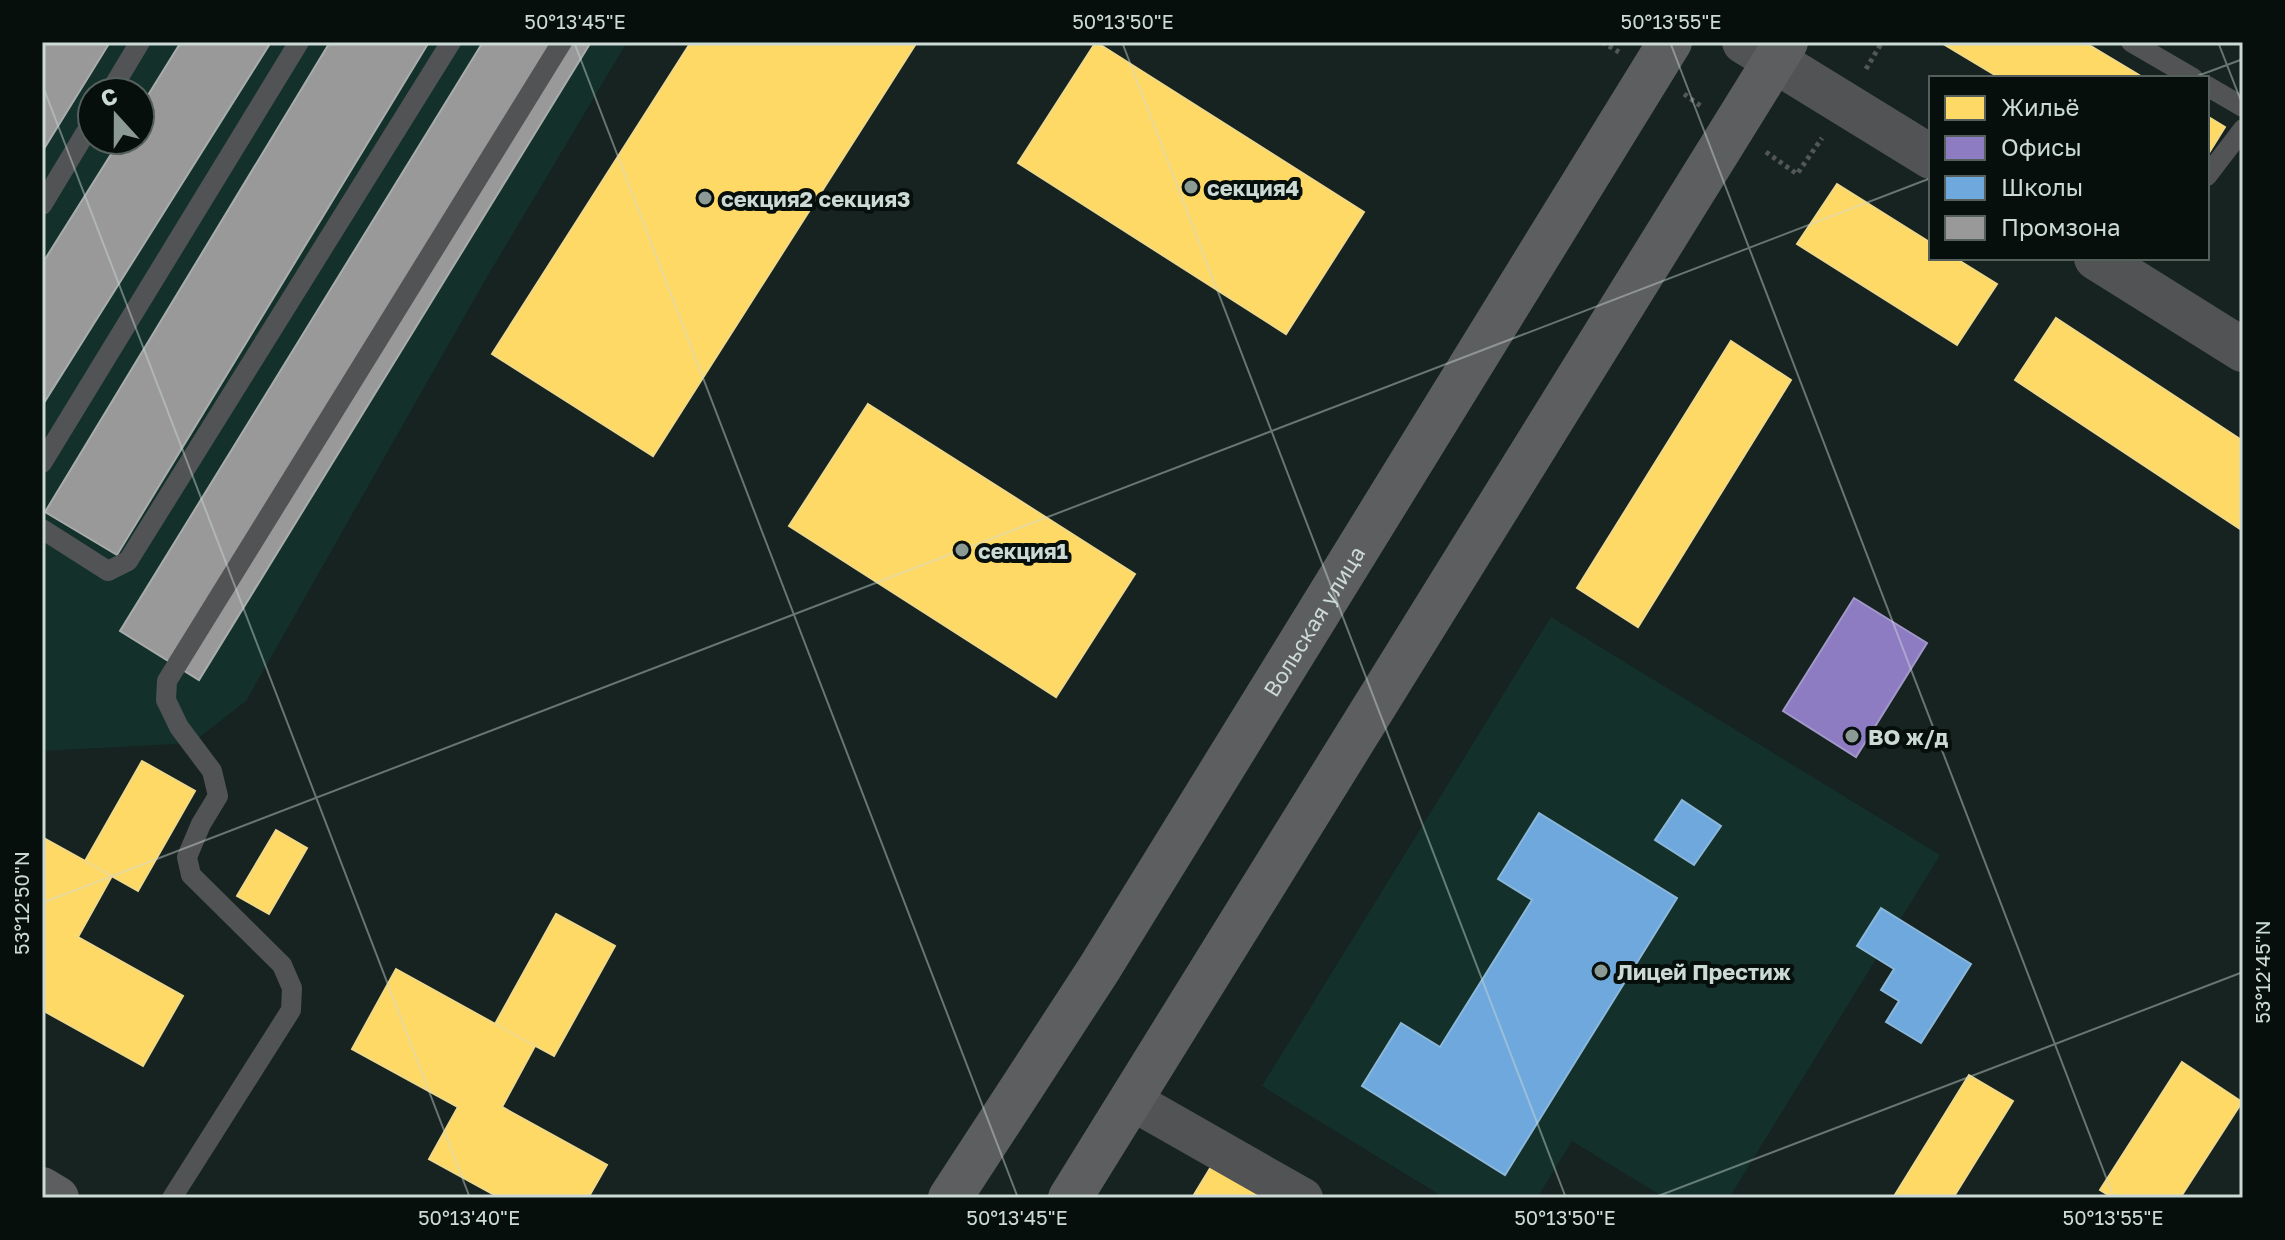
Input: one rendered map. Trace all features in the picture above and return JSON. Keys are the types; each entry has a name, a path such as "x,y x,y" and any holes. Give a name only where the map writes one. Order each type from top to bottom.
{"main road":[{"name":"Вольская улица","path":"950,1198 1099,969 1670,42"},
{"path":"1070,1198 1768,48"},
{"path":"42,1189 57,1198"}],"street":[{"path":"1768,48 1929,156"},
{"path":"2122,265 2243,350"},
{"path":"1131,1100 1303,1198"}],"lane":[{"path":"120,76 140,42"},
{"path":"42,463 299,42"},
{"path":"42,529 108,571 128,561 451,42"},
{"path":"172,1198 291,1010 292,988 282,965 191,875 187,857 201,824 218,796 212,771 179,727 166,700 167,681 562,42"},
{"path":"2131,42 2190,76"},
{"path":"2209,87 2243,107"},
{"path":"2209,173 2243,129"},
{"path":"42,205 76,149"}],"shaded area":[{"path":"42,42 627,42 484,282 246,701 192,743 42,751"},
{"name":"Лицей Престиж","path":"1551,617 1940,855 1729,1198 1665,1198 1572,1141 1537,1198 1445,1198 1262,1086"}],"building: Жильё":[{"name":"секция2 секция3","path":"691,42 917,42 653,456 492,354"},
{"name":"секция4","path":"1096,42 1364,212 1286,334 1018,163"},
{"path":"1940,42 2084,42 2141,76 1997,76"},
{"path":"2209,117 2225,127 2209,153"},
{"path":"1837,184 1929,242 1929,260 1958,260 1997,284 1957,345 1797,244"},
{"path":"2056,318 2243,441 2243,531 2015,380"},
{"path":"1731,341 1791,380 1638,627 1577,588"},
{"name":"секция1","path":"868,404 1135,574 1056,697 789,526"},
{"path":"142,761 195,791 138,891 85,861"},
{"path":"276,830 307,848 269,914 237,896"},
{"path":"42,837 112,876 78,937 183,996 143,1066 42,1010"},
{"path":"556,914 615,946 554,1056 495,1024"},
{"path":"396,969 535,1046 502,1107 607,1165 588,1198 500,1198 429,1159 458,1107 352,1049"},
{"path":"2182,1062 2242,1102 2180,1198 2113,1198 2100,1190"},
{"path":"1969,1075 2013,1101 1953,1198 1893,1198"},
{"path":"1214,1162 1272,1198 1192,1198"}],"building: Офисы":[{"path":"1854,598 1927,643 1856,757 1783,711"}],"building: Школы":[{"path":"1682,800 1721,826 1694,865 1655,840"},
{"path":"1539,813 1677,898 1505,1175 1362,1086 1401,1023 1440,1047 1532,900 1498,879"},
{"path":"1881,908 1971,964 1921,1043 1886,1022 1899,1001 1881,990 1894,969 1857,946"}],"building: Промзона":[{"path":"42,42 110,42 89,76 76,76 76,97 42,152"},
{"path":"181,42 271,42 42,406 42,264 110,156 156,156 156,82"},
{"path":"330,42 429,42 117,555 45,512"},
{"path":"483,42 591,42 199,680 120,631"}],"place":[{"name":"секция4","path":"1191,187"},
{"name":"секция2 секция3","path":"705,198"},
{"name":"секция1","path":"962,550"},
{"name":"ВО ж/д","path":"1852,736"},
{"name":"Лицей Престиж","path":"1601,971"}]}
